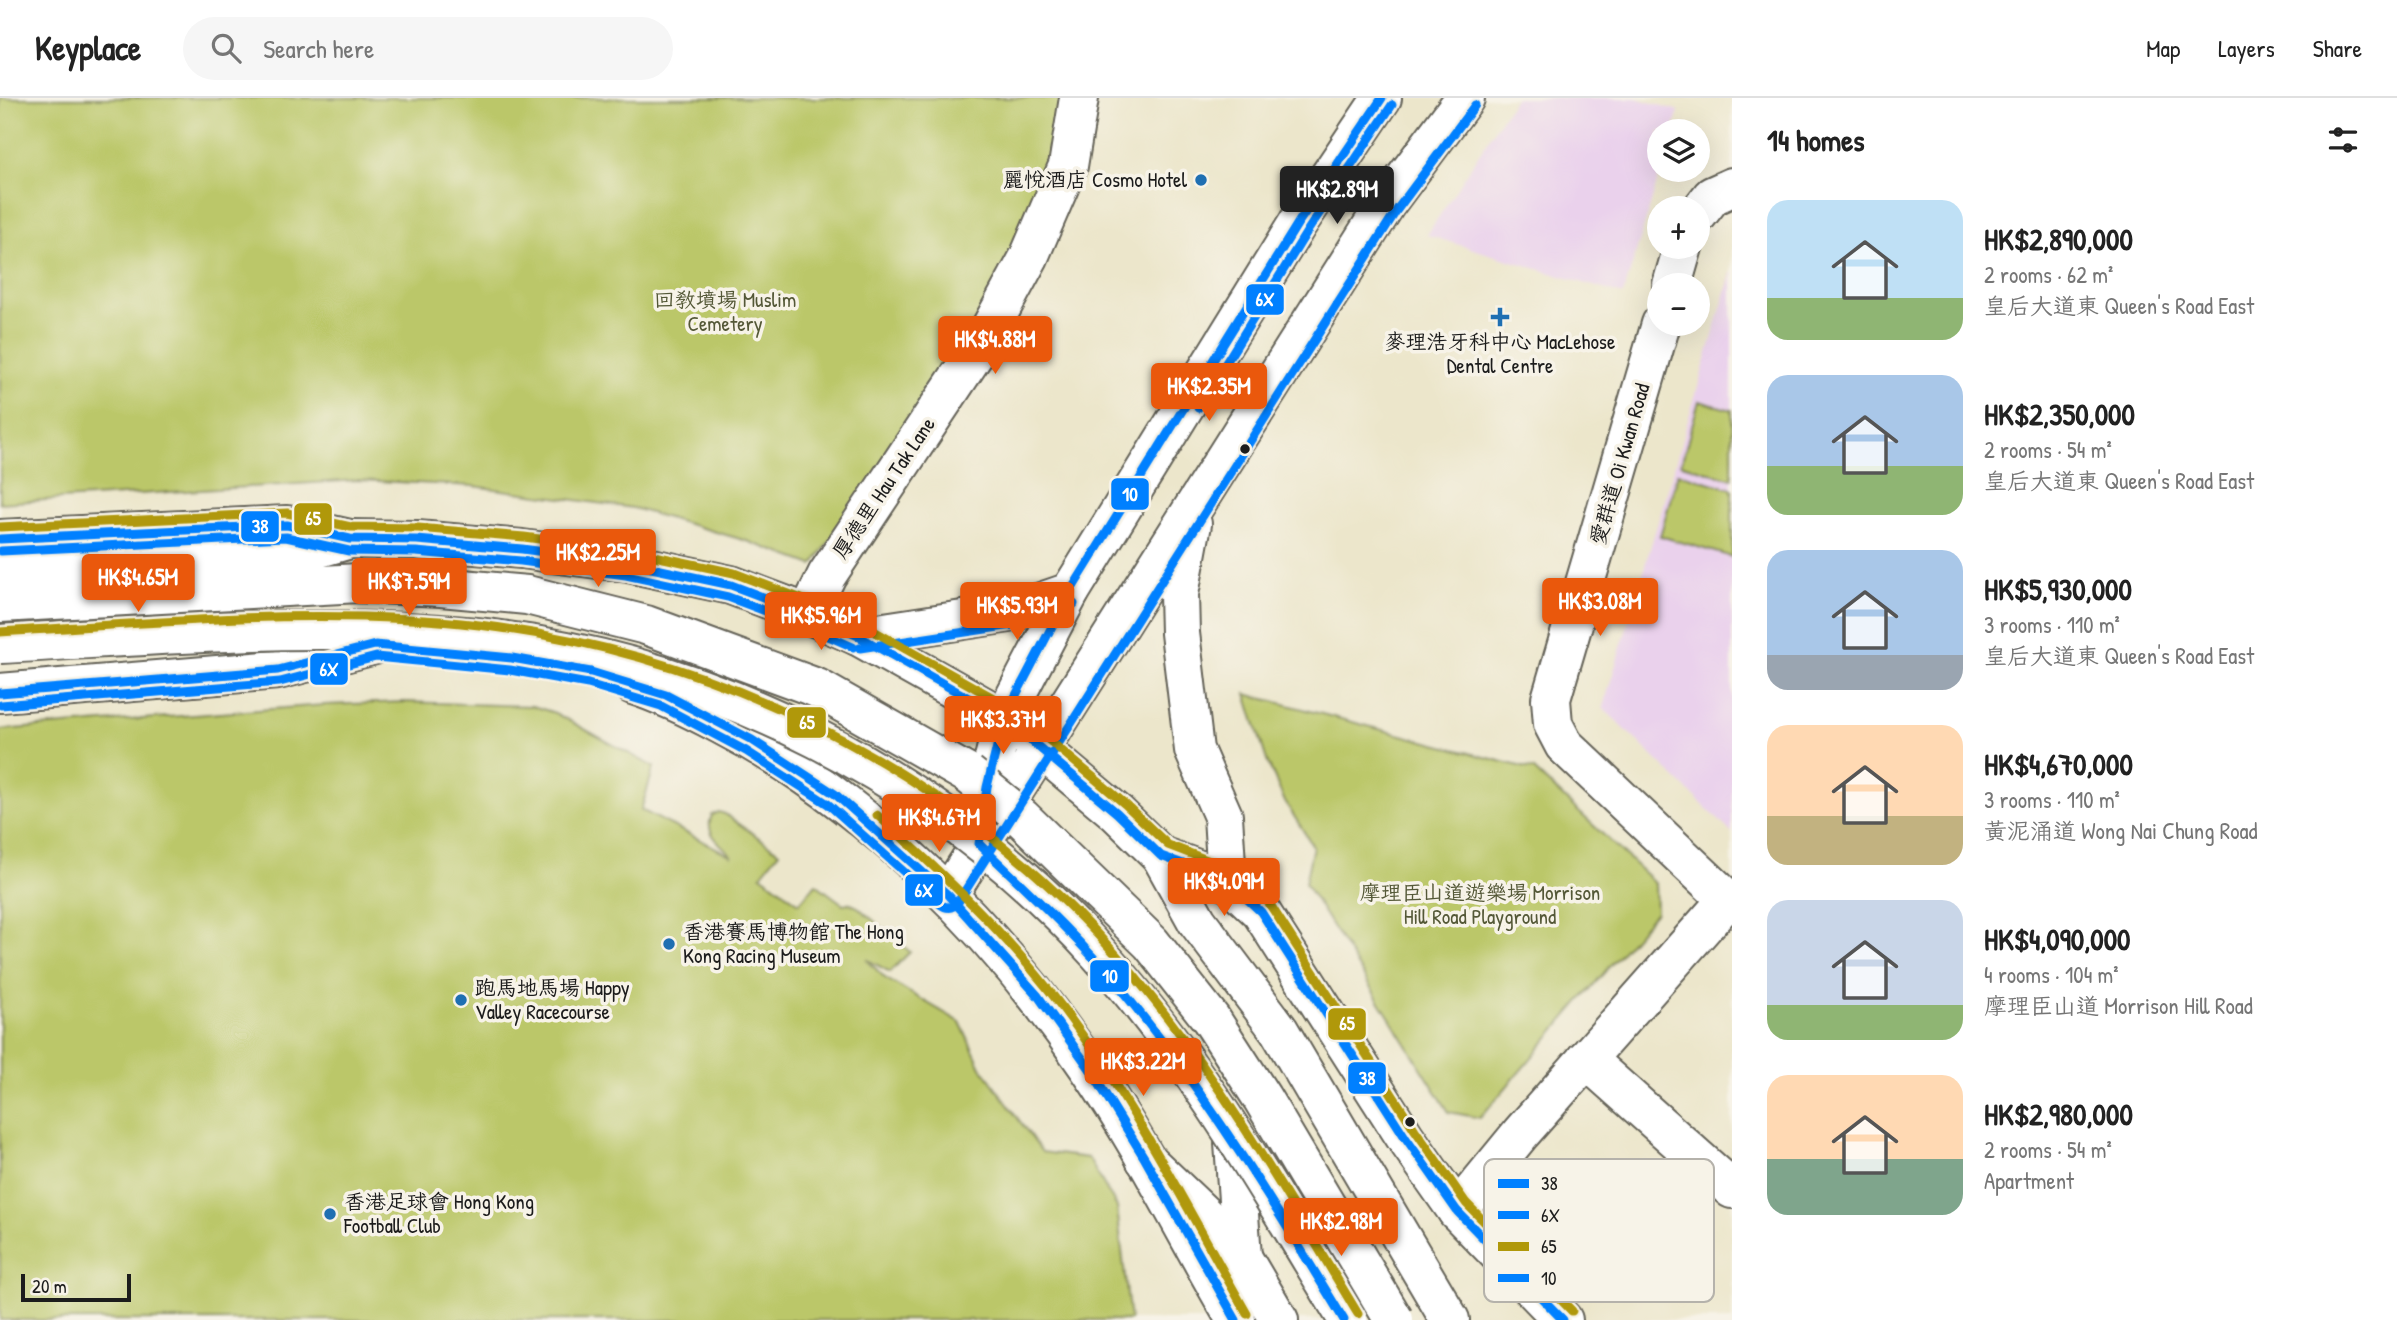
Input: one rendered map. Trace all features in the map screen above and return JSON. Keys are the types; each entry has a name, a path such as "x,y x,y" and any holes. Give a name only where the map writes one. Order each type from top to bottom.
{"main road":[{"name":"厚德里 Hau Tak Lane","path":"808,614 827,575 985,338 1030,257 1068,166 1079,98"},
{"path":"979,844 987,787 1004,718 1070,592 1293,231 1382,98"},
{"path":"948,895 1386,204 1465,98"},
{"path":"1710,199 1732,187"},
{"name":"愛群道 Oi Kwan Road","path":"1657,336 1551,699 1553,724 1564,745 1730,902"},
{"path":"1196,501 1179,594 1180,633 1195,750 1223,816 1227,880"},
{"path":"0,539 287,525 350,539 417,540 484,546 628,563 731,585 858,636 1004,718 1116,813 1161,856 1197,920 1279,1030 1450,1320"},
{"path":"0,573 288,557 350,539"},
{"path":"0,603 359,583 527,595 646,625 817,688 968,774 1022,818 1151,943 1211,1019 1262,1098 1394,1320"},
{"path":"858,636 1009,613 1070,592"},
{"path":"0,644 275,631 394,631 476,637 540,646 630,666 727,697 786,723 847,754 955,825 1008,866 1067,919 1144,1008 1216,1105 1346,1320"},
{"path":"0,650 278,637 321,638 512,658 591,672 666,695 752,740 835,794 948,895 1038,996 1090,1069 1237,1320"},
{"path":"0,693 278,670 376,645"},
{"path":"979,844 1088,952 1140,1013 1234,1143 1346,1320"},
{"path":"1161,856 1227,880 1261,912 1405,1137 1457,1212 1484,1240"},
{"path":"1499,1159 1586,1059 1730,902"},
{"path":"1586,1059 1698,1159"},
{"path":"1234,1143 1242,1257"},
{"path":"1145,1159 1204,1215 1242,1257 1279,1320"},
{"path":"1714,1173 1732,1189"},
{"path":"1457,1212 1484,1176"},
{"path":"1545,1302 1563,1320"}],"shaded area":[{"path":"1515,98 1636,98 1679,111 1677,119 1647,119 1647,182 1657,182 1653,196 1647,196 1647,216 1623,295 1427,235"},
{"path":"1732,271 1732,833 1603,708"}],"green space":[{"name":"回教墳場 Muslim Cemetery","path":"0,98 1066,98 1066,123 1005,268 949,370 813,565 747,541 633,508 473,486 358,480 0,503"},
{"path":"1699,401 1732,410 1732,479 1681,464"},
{"path":"1678,473 1732,489 1732,557 1660,536"},
{"name":"摩理臣山道遊樂場 Morrison Hill Road Playground","path":"1246,694 1534,770 1655,883 1656,912 1480,1118 1449,1112 1305,883 1313,846 1285,802 1267,761"},
{"name":"跑馬地馬場 Happy Valley Racecourse","path":"404,702 533,706 555,713 654,767 641,810 732,856 715,838 710,828 712,815 719,812 725,814 779,852 761,875 799,903 816,884 843,904 849,903 858,907 910,952 890,972 866,959 885,978 960,1022 981,1067 1042,1152 1088,1158 1117,1207 1130,1320 0,1320 0,730 324,705"}],"transit line":[{"name":"10","path":"1344,1320 1240,1152 1154,1031 1090,954 979,844 987,787 1004,718 1070,592 1298,223 1382,98"},
{"name":"6X","path":"1198,408 1308,230 1392,105"},
{"name":"6X","path":"1,705 280,682 376,657 510,670 588,684 661,706 746,751 828,804 940,904 952,907 958,902 1396,211 1475,105"},
{"name":"65","path":"0,527 287,513 351,527 418,528 524,537 631,551 734,573 863,625 1011,708 1125,804 1168,845 1233,870 1269,903 1415,1130 1466,1203 1484,1221"},
{"name":"38","path":"0,539 287,525 350,539 417,540 522,549 628,563 731,585 858,636 1004,718 1117,813 1161,856 1227,880 1261,912 1405,1137 1457,1211 1484,1239"},
{"name":"6X","path":"1,551 286,537 349,551 416,552 521,561 626,575 728,597 853,647"},
{"name":"6X","path":"860,648 1012,625 1074,604"},
{"name":"65","path":"0,632 300,616 420,619 479,625 575,641 670,667 760,700 848,743 930,793 1008,851 1080,916 1145,989 1231,1107 1358,1314"},
{"name":"38","path":"0,693 278,670 375,645 512,658 591,672 666,695 752,740 835,794 948,895 1038,996 1090,1069 1145,1159 1236,1320"},
{"name":"65","path":"877,815 988,920 1048,989 1129,1106 1247,1314"},
{"name":"38","path":"1545,1302 1563,1320"},
{"name":"65","path":"1563,1302 1572,1311"}],"place":[{"name":"麗悅酒店 Cosmo Hotel","path":"1201,180"},
{"name":"麥理浩牙科中心 MacLehose Dental Centre","path":"1500,317"},
{"name":"香港賽馬博物館 The Hong Kong Racing Museum","path":"669,944"},
{"name":"跑馬地馬場 Happy Valley Racecourse","path":"461,1000"},
{"name":"香港足球會 Hong Kong Football Club","path":"330,1214"}]}
